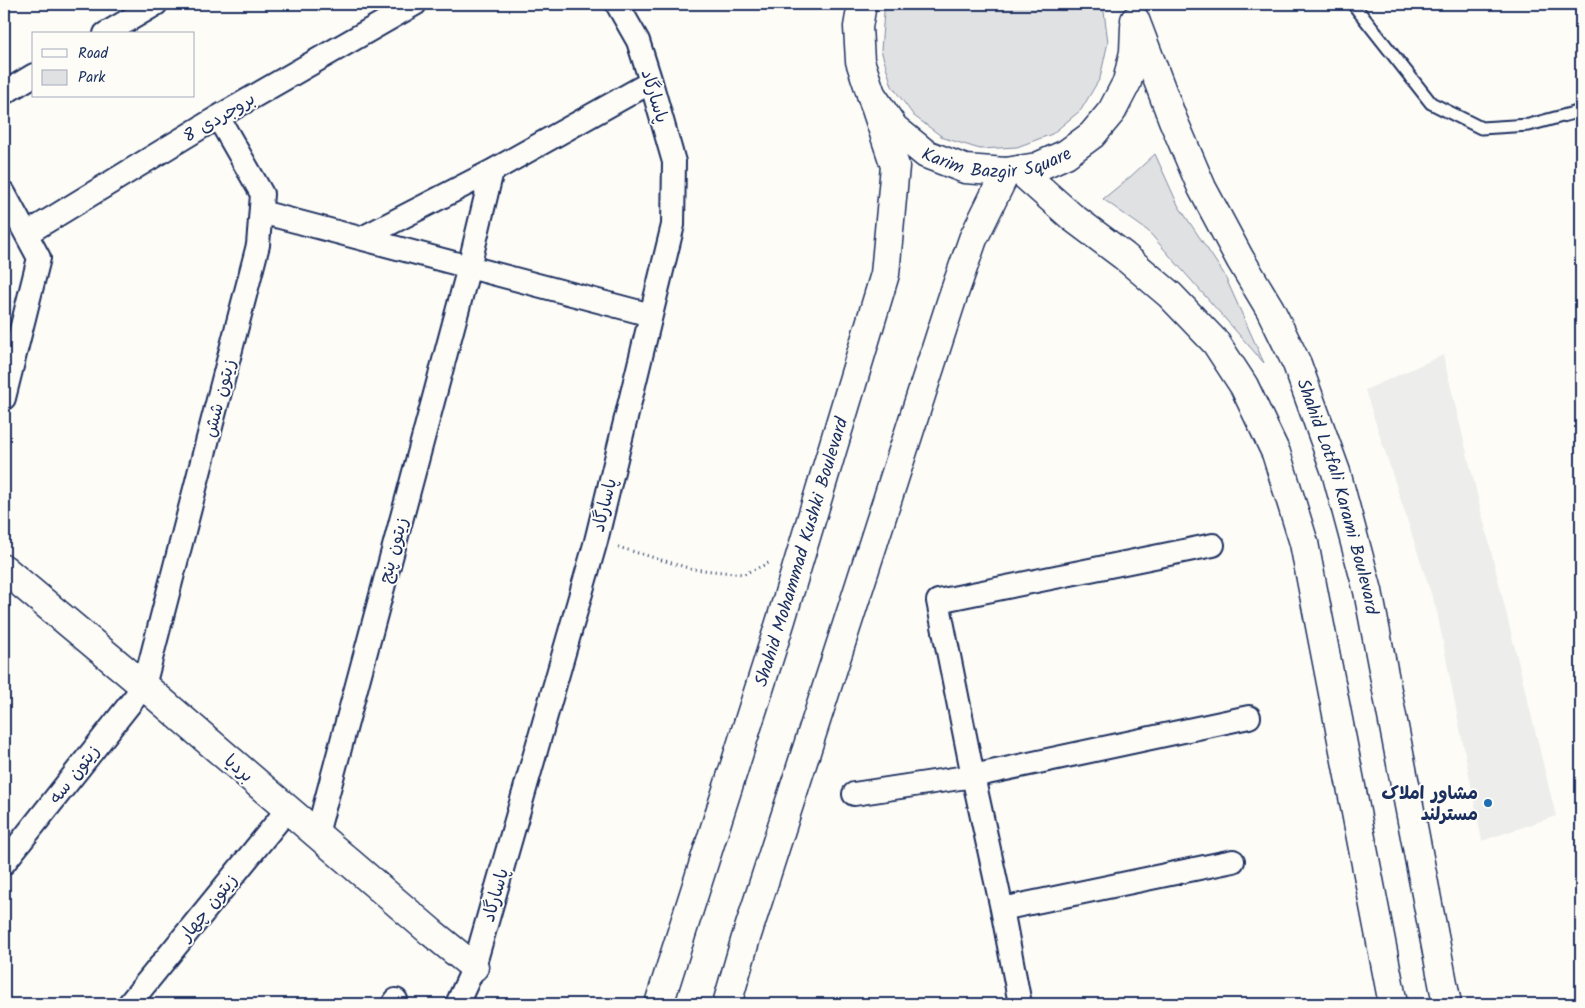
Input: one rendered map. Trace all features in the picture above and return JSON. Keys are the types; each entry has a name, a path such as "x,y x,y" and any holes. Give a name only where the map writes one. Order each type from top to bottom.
{"main road":[{"name":"Karim Bazgir Square","path":"862,4 858,27 860,61 871,94 894,128 926,154 965,169 1013,171 1037,167 1066,154 1092,135 1112,111 1127,82 1134,52 1133,12"},
{"name":"Shahid Lotfali Karami Boulevard","path":"1133,12 1173,120 1202,188 1240,259 1270,309 1296,364 1336,472 1368,591 1447,1004"},
{"name":"Shahid Mohammad Kushki Boulevard","path":"659,1004 802,548 885,274 895,166 871,94"},
{"path":"727,1004 748,932 952,299 973,239 1013,171 1124,256 1170,295 1216,343 1244,386 1276,453 1304,543 1393,1004"},
{"name":"بردیا","path":"4,570 144,686 287,810 474,967"}],"street":[{"name":"بروجردی 8","path":"26,234 218,117 415,4"},
{"name":"پاسارگاد","path":"457,1004 474,967 596,541 673,225 674,162 652,82 638,41 617,4"},
{"path":"108,32 153,5"},
{"path":"4,92 32,76"},
{"path":"362,238 492,171 652,82"},
{"name":"زیتون شش","path":"144,686 258,245 262,194 218,117"},
{"name":"زیتون پنج","path":"317,834 469,266 492,171"},
{"path":"4,193 39,258 4,398"},
{"path":"261,212 651,314"},
{"path":"1020,1004 938,601 1213,545"},
{"name":"زیتون سه","path":"4,863 144,686"},
{"path":"854,794 973,776 1249,717"},
{"name":"زیتون چهار","path":"129,1004 287,810"},
{"path":"1002,910 1233,861"}],"lane":[{"path":"1353,4 1431,103 1481,128 1529,125 1581,111"}],"path":[{"path":"596,541 692,569 744,574 802,548"}],"shaded area":[{"path":"1443,355 1556,816 1482,841 1437,612 1365,390"}],"green space":[{"path":"887,4 1103,4 1108,42 1100,78 1081,110 1052,134 1017,147 980,149 944,138 914,116 892,86 881,50 884,12"},
{"path":"1155,154 1178,205 1224,274 1264,363 1148,231 1103,199"}],"place":[{"name":"مشاور املاک مسترلند","path":"1488,803"}]}
